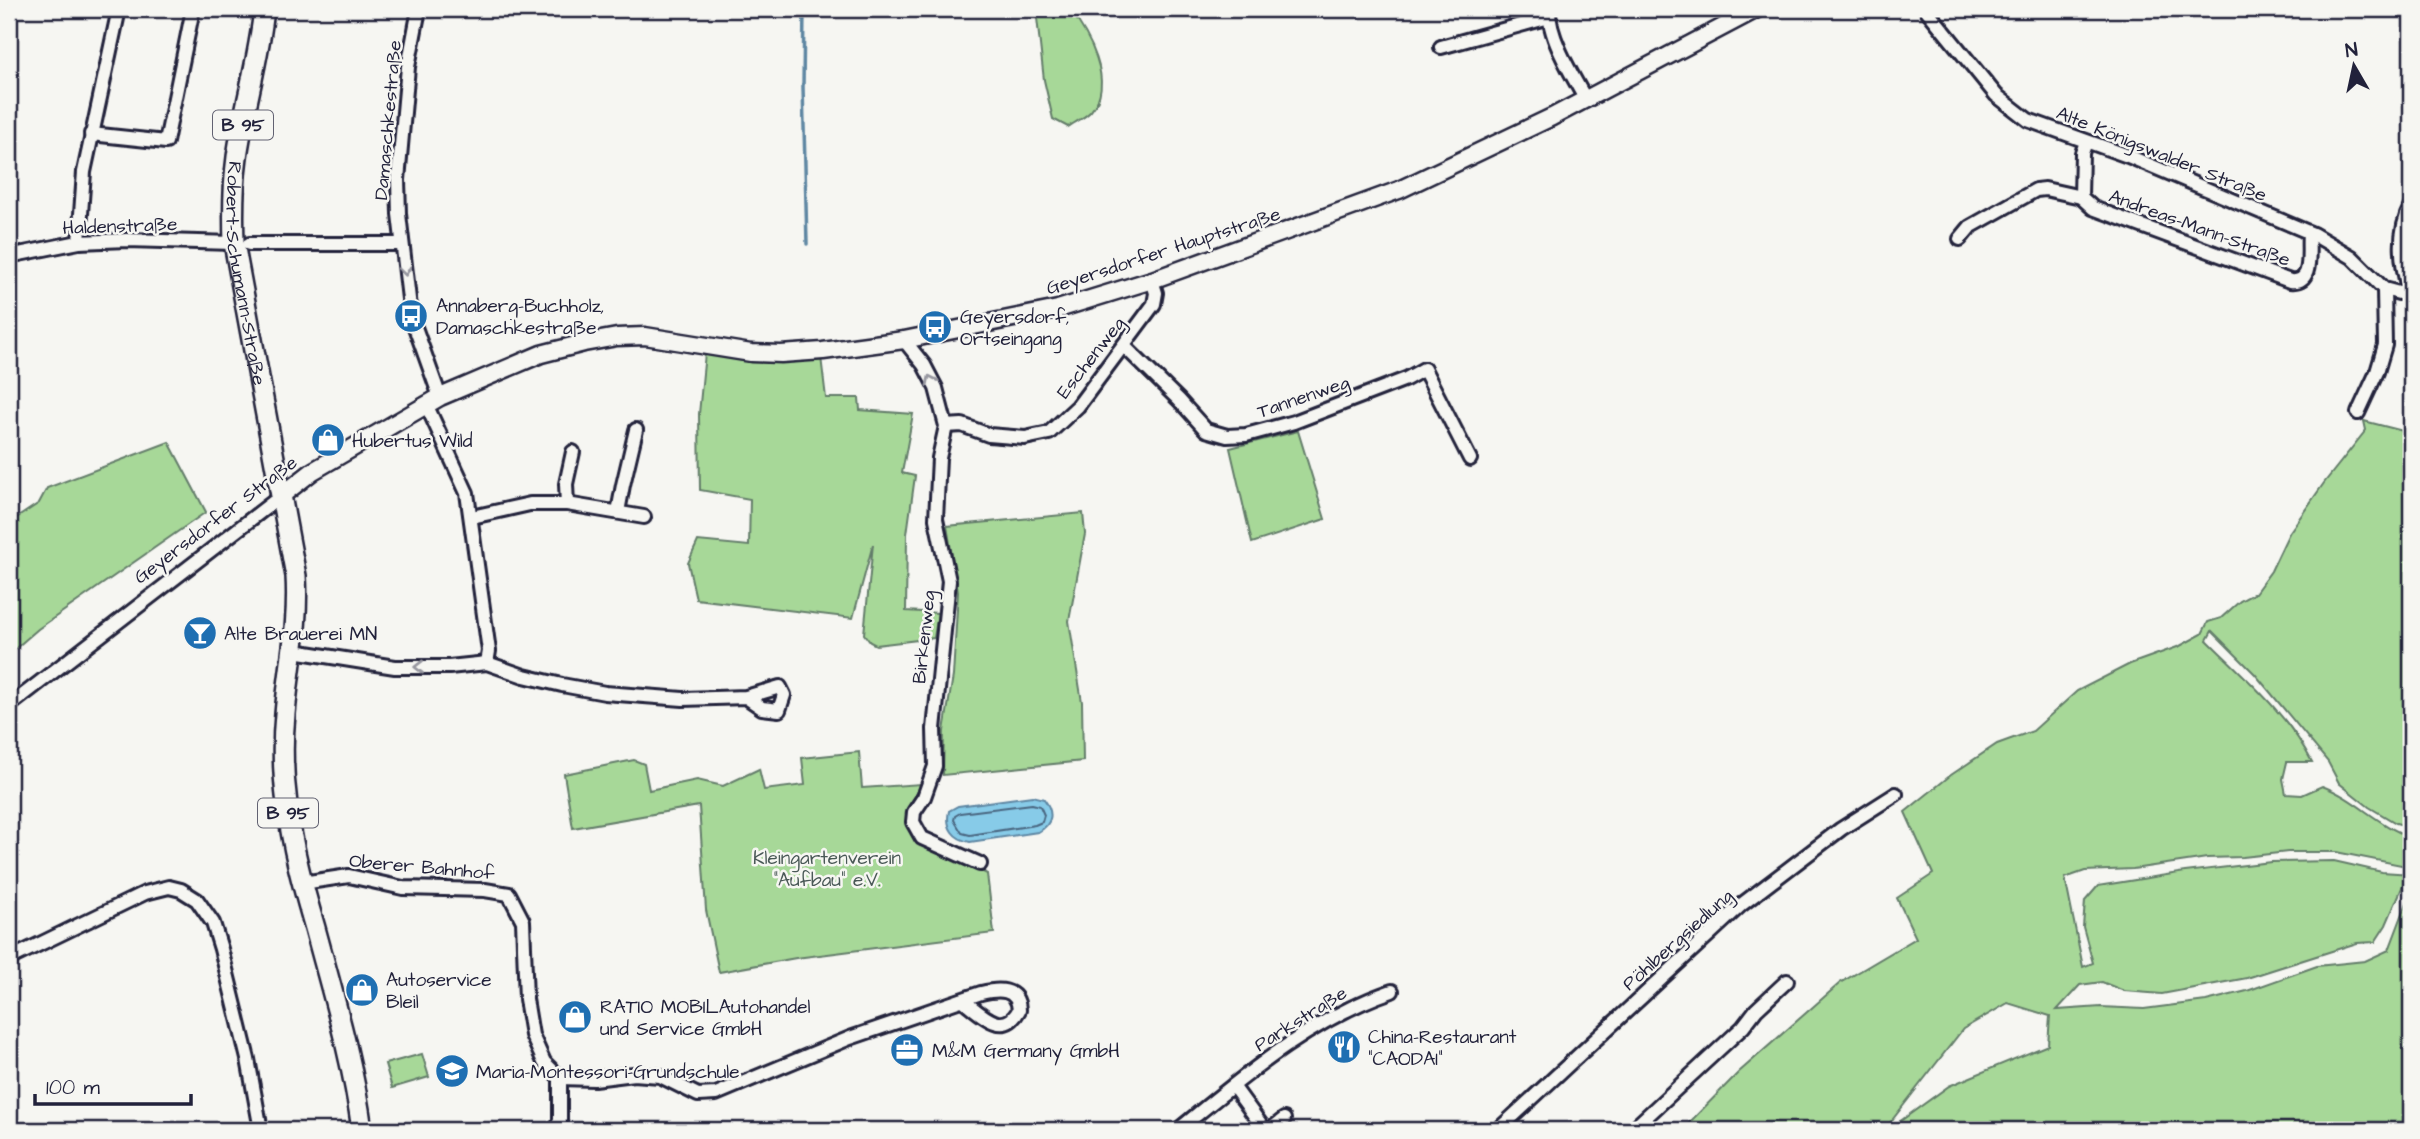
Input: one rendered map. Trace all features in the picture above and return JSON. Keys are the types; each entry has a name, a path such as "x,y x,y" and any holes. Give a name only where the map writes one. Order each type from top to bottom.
{"main road":[{"name":"Robert-Schumann-Straße","path":"264,9 261,38 237,157 232,200 242,244 281,496"},
{"name":"Geyersdorfer Hauptstraße","path":"500,371 541,354 617,337 645,336 705,347 781,354 904,340 1058,309 1152,280 1399,190 1586,100 1757,9"},
{"name":"Geyersdorfer Straße","path":"281,496 313,471 433,401 500,371"},
{"name":"B 95","path":"281,496 296,576 297,612 285,716 284,766 290,827 302,883 349,1056 362,1130"}],"street":[{"path":"79,242 84,172 119,9"},
{"path":"91,134 166,142 193,9"},
{"name":"Damaschkestraße","path":"419,9 408,67 400,159 401,244 411,316 433,401 467,493 472,517 489,652 486,663"},
{"name":"Alte Königswalder Straße","path":"1926,9 1996,95 2028,120 2208,188 2309,233 2351,257 2384,289"},
{"path":"1441,47 1549,13 1564,60 1586,100"},
{"name":"Andreas-Mann-Straße","path":"2081,197 2082,153 2085,142"},
{"name":"Andreas-Mann-Straße","path":"1960,239 1970,227 2036,190 2045,189 2081,197 2093,208 2290,281 2303,280 2307,273 2309,233"},
{"path":"2358,414 2377,372 2385,345 2384,289 2399,293 2410,292 2401,234 2411,206"},
{"name":"Haldenstraße","path":"9,256 79,242 127,240 242,244 401,244"},
{"name":"Eschenweg","path":"946,426 962,425 989,435 1025,438 1049,433 1079,406 1154,304 1157,293 1152,280"},
{"name":"Birkenweg","path":"904,340 924,365 936,388 946,426 939,458 936,519 948,581 933,729 935,766 924,797 914,812 913,822 922,838 980,864"},
{"name":"Tannenweg","path":"1124,346 1180,400 1206,430 1227,436 1246,435 1293,422 1406,379 1424,369 1470,459"},
{"path":"618,512 636,430"},
{"path":"567,504 566,484 573,452"},
{"name":"Geyersdorfer Straße","path":"9,706 281,496"},
{"path":"472,517 530,504 567,504 644,517"},
{"path":"294,651 395,667 449,667 486,663 537,679 606,693 683,699 746,697"},
{"name":"Pöhlbergsiedlung","path":"1498,1130 1741,905 1841,829 1896,794"},
{"name":"Oberer Bahnhof","path":"302,883 349,876 403,888 485,890 509,894 523,921 526,999 532,1035 544,1062 560,1079"},
{"path":"9,964 11,958 145,893 169,887 181,890 197,900 213,923 222,949 251,1072 261,1130"},
{"path":"1632,1130 1743,1027 1756,1010 1787,981"},
{"name":"Parkstraße","path":"1178,1130 1297,1040 1368,999 1392,991"},
{"path":"555,1130 560,1121 560,1079 594,1079 634,1074 660,1076 698,1095 716,1094 850,1038 963,1000"},
{"path":"1233,1086 1267,1130 1284,1119"}],"green space":[{"path":"1036,9 1069,9 1091,44 1100,72 1098,99 1089,113 1068,127 1053,119 1044,80"},
{"path":"705,353 821,357 826,398 859,398 860,410 913,414 902,473 915,476 907,534 906,611 938,613 934,638 876,645 864,634 873,544 853,618 696,599 688,563 698,541 749,546 750,499 700,490 699,414"},
{"path":"2364,421 2411,433 2411,827 2396,823 2369,807 2339,783 2328,762 2255,674 2212,631 2207,640 2278,712 2312,762 2287,762 2283,779 2286,794 2302,795 2322,786 2334,791 2388,826 2411,837 2411,859 2406,866 2336,852 2288,852 2207,858 2133,869 2085,871 2065,878 2083,967 2093,963 2083,927 2085,901 2098,886 2185,872 2271,862 2334,861 2382,872 2411,874 2411,877 2407,876 2386,925 2375,942 2357,943 2247,978 2162,994 2124,991 2102,982 2080,985 2057,1010 2101,1007 2144,1009 2206,1001 2247,991 2317,966 2365,961 2389,950 2411,892 2411,1130 1888,1130 1949,1086 2048,1045 2050,1016 2008,1003 1963,1029 1889,1124 1874,1130 1682,1130 1739,1072 1840,983 1916,938 1897,898 1933,874 1905,812 1951,775 1997,744 2033,731 2077,691 2130,664 2180,646 2202,634 2208,622 2221,618 2240,601 2255,593 2271,571 2289,533 2366,430"},
{"path":"1298,431 1325,519 1252,543 1230,448"},
{"path":"169,442 206,512 38,629 9,654 9,523 39,503 47,488"},
{"path":"1083,513 1085,534 1069,621 1082,702 1083,761 943,775 944,731 953,676 958,592 947,526"},
{"name":"Kleingartenverein \"Aufbau\" e.V.","path":"859,752 862,788 921,784 911,812 921,840 987,874 994,933 796,958 719,972 706,910 699,806 573,828 564,774 634,760 644,764 649,790 697,780 723,786 759,769 764,790 805,785 802,758"},
{"path":"422,1054 429,1077 392,1088 385,1064"}],"water":[{"path":"1032,796 1044,799 1050,813 1047,825 1038,832 970,842 955,835 948,823 949,811 958,806"}],"waterway":[{"path":"804,9 807,244"}],"place":[{"name":"Annaberg-Buchholz, Damaschkestraße","path":"411,316"},
{"name":"Geyersdorf, Ortseingang","path":"935,327"},
{"name":"Hubertus Wild","path":"328,440"},
{"name":"Alte Brauerei MN","path":"200,633"},
{"name":"Autoservice Bleil","path":"362,990"},
{"name":"RATIO MOBILAutohandel und Service GmbH","path":"575,1017"},
{"name":"China-Restaurant \"CAODAI\"","path":"1344,1047"},
{"name":"M&M Germany GmbH","path":"907,1050"},
{"name":"Maria-Montessori-Grundschule","path":"452,1071"}]}
